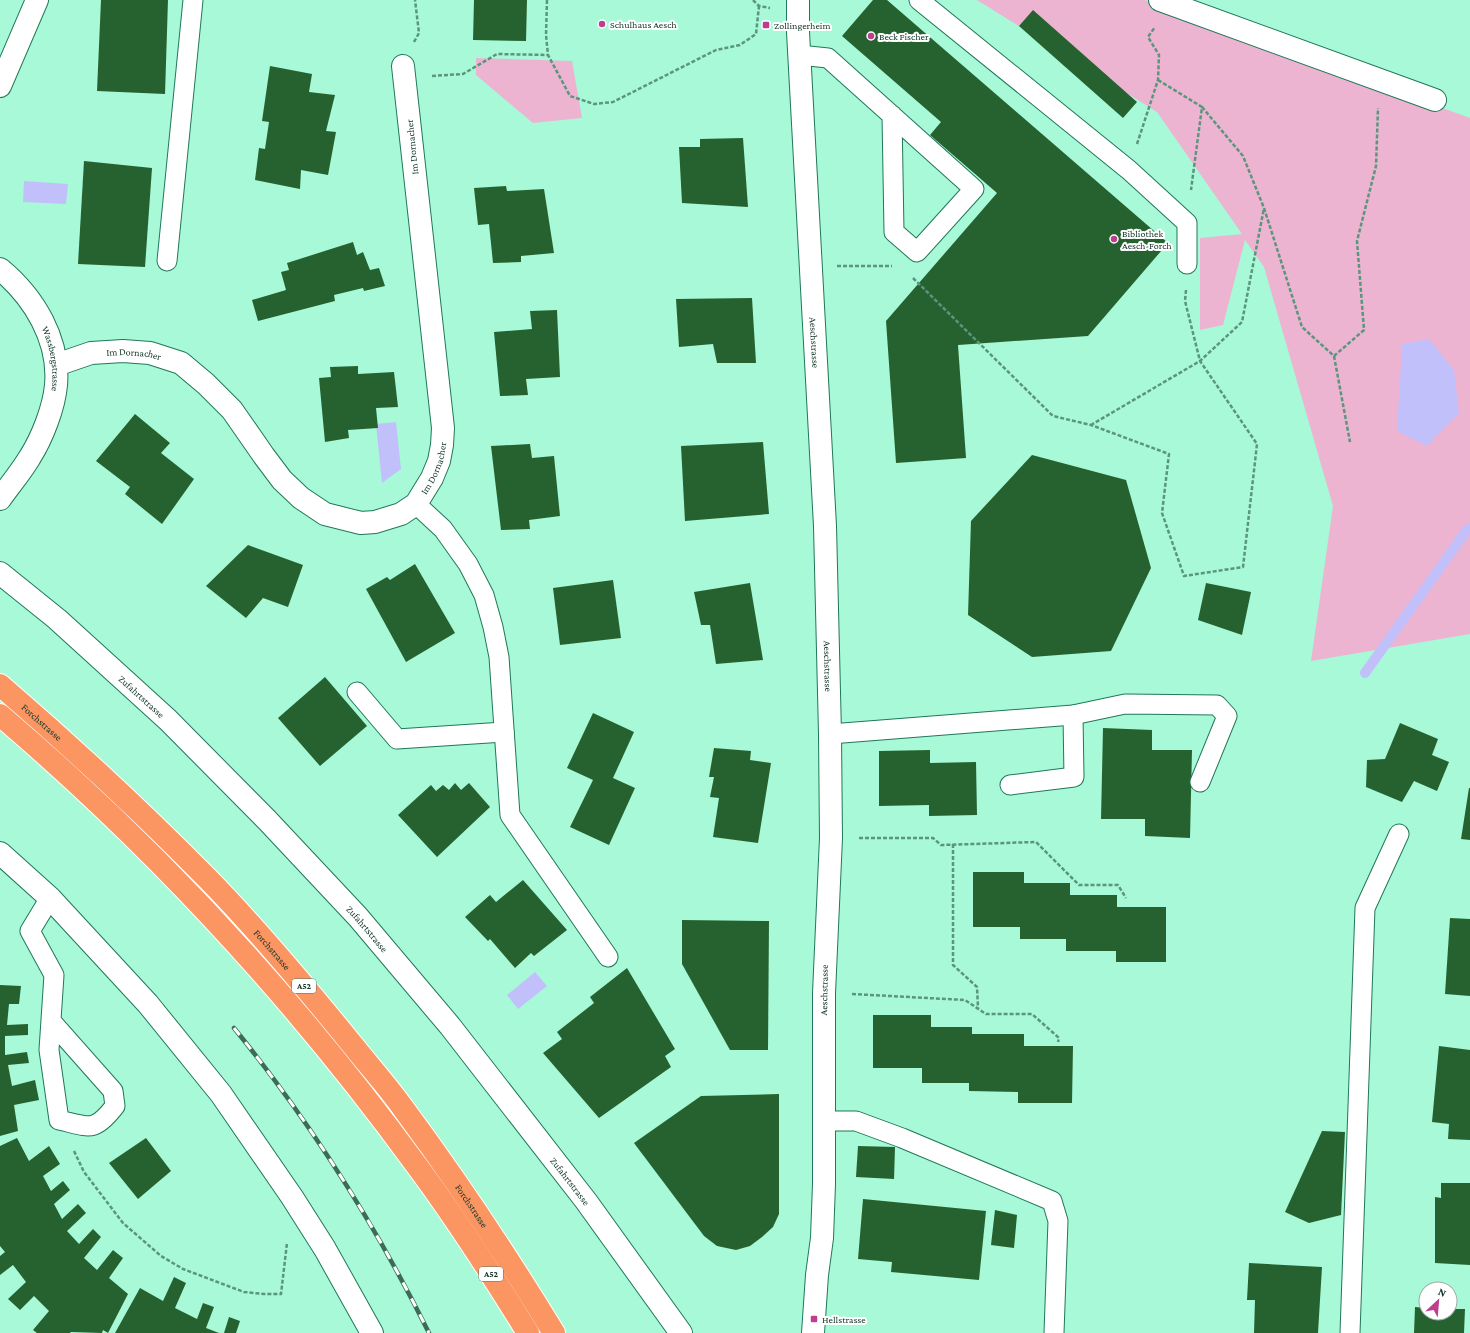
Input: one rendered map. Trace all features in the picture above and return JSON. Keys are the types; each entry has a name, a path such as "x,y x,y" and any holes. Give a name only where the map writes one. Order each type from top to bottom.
{"highway":[{"name":"Forchstrasse","path":"0,685 52,729 209,880 268,944 322,1007 402,1106 439,1157 514,1268 554,1333"},
{"name":"A52","path":"0,715 52,760 144,847 243,951 295,1011 340,1065 417,1165 461,1228 528,1333"}],"main road":[{"path":"0,86 37,0"},
{"name":"Aeschstrasse","path":"798,0 799,55 825,526 830,734 831,838 824,993 822,1238 813,1333"},
{"path":"1166,2 1435,100"},
{"name":"Im Dornacher","path":"56,365 92,353 123,351 150,353 181,363 206,384 232,410 282,480 301,498 325,514 360,523 375,522 401,514 416,504 432,478 439,461 443,428 403,66"},
{"name":"Wassbergstrasse","path":"0,269 26,293 40,316 49,335 56,365 56,386 50,411 41,436 30,457 0,499"},
{"name":"Zufahrtstrasse","path":"0,573 57,619 168,720 267,820 358,917 450,1026 586,1201 681,1333"},
{"path":"0,853 50,898 148,1004 221,1094 325,1249 372,1333"}],"lane":[{"path":"168,261 193,0"},
{"path":"919,0 1129,170 1187,222 1187,264"},
{"path":"799,55 828,58 892,115 974,189 917,252 894,232 892,115"},
{"path":"416,504 443,529 468,564 484,596 493,627 499,657 510,815 608,957"},
{"path":"357,692 397,739 504,732"},
{"path":"830,734 1073,714 1125,704 1217,705 1227,716 1200,782"},
{"path":"1010,785 1074,777 1073,714"},
{"path":"1350,1333 1365,908 1398,834"},
{"path":"50,898 30,931 54,975 49,1050 60,1120 90,1127 104,1120 115,1106 113,1091 51,1021"},
{"path":"824,1121 856,1121 902,1138 1052,1201 1058,1221 1054,1333"}],"path":[{"path":"403,66 419,33 415,0"},
{"path":"547,0 546,35 548,55 570,96 594,104 613,102 716,50 740,45 756,34 759,6"},
{"path":"1129,170 1158,80 1159,56 1148,37 1166,2"},
{"path":"434,76 463,74 497,54 548,55"},
{"path":"1158,80 1202,107 1243,156 1264,208 1302,327 1334,356 1350,442"},
{"path":"1334,356 1364,330 1358,241 1376,166 1378,80"},
{"path":"1187,222 1202,107"},
{"path":"1091,425 1200,361 1242,322 1264,208"},
{"path":"912,277 1053,416 1091,425 1170,454 1162,513 1184,576 1244,567 1257,444 1200,361 1185,301 1187,264"},
{"path":"833,267 894,266"},
{"path":"831,838 933,838 941,845 1036,842 1079,885 1118,886 1126,898"},
{"path":"953,844 953,965 977,987 978,1008"},
{"path":"824,993 965,1000 986,1014 1032,1014 1059,1038 1058,1042"},
{"path":"60,1120 84,1172 123,1223 161,1256 184,1269 244,1292 281,1294 287,1242"}],"shaded area":[{"path":"977,0 1145,0 1470,118 1470,634 1311,661 1333,506 1264,267 1245,240 1223,325 1200,330 1200,238 1242,234 1157,112"},
{"path":"476,58 572,61 582,118 533,123 476,75"}],"water":[{"path":"24,181 68,184 66,204 23,202"},
{"path":"1429,339 1454,370 1459,413 1427,446 1397,431 1402,344"},
{"path":"396,422 401,469 382,483 376,424"},
{"path":"535,972 547,986 518,1009 507,995"}],"building":[{"path":"101,0 168,0 165,94 97,91"},
{"path":"474,0 527,0 526,41 473,40"},
{"path":"873,0 887,0 1168,243 1088,336 958,345 966,458 896,463 886,321 997,193 930,135 941,122 842,36"},
{"path":"1033,10 1137,102 1123,118 1019,26"},
{"path":"270,66 312,74 309,92 335,95 326,131 336,132 328,175 301,170 300,189 255,180 259,148 265,149 269,122 262,121"},
{"path":"743,138 748,207 682,203 679,147 700,147 700,139"},
{"path":"84,161 152,168 145,267 78,264"},
{"path":"506,186 507,191 544,189 554,253 521,256 521,262 493,263 489,224 478,225 474,188"},
{"path":"353,242 357,255 363,252 370,270 379,268 385,286 364,291 363,288 334,295 335,301 258,321 252,300 286,290 281,272 289,270 287,263"},
{"path":"752,298 756,363 717,363 713,344 679,347 676,299"},
{"path":"557,310 560,377 526,379 528,395 500,396 494,332 532,329 530,311"},
{"path":"358,366 358,374 394,372 398,407 376,408 378,428 348,430 349,438 325,442 319,378 331,377 330,367"},
{"path":"135,414 170,443 161,453 194,479 162,524 125,494 130,487 96,461"},
{"path":"763,442 769,514 685,521 681,446"},
{"path":"530,444 532,458 554,456 560,516 529,520 530,529 501,530 491,446"},
{"path":"1032,455 1126,480 1151,568 1111,651 1032,657 968,615 971,521"},
{"path":"248,545 303,565 288,607 263,598 246,618 206,586"},
{"path":"415,564 455,633 406,662 366,589 387,577 390,580"},
{"path":"613,580 621,638 560,645 553,588"},
{"path":"750,583 763,660 716,664 710,625 701,625 694,592"},
{"path":"1206,583 1251,592 1242,635 1198,620"},
{"path":"325,677 367,726 320,766 278,718"},
{"path":"593,713 634,732 613,778 635,788 609,845 570,827 593,780 567,768"},
{"path":"1400,723 1438,739 1432,755 1449,762 1437,791 1414,781 1402,802 1366,787 1367,760 1385,759"},
{"path":"1103,728 1152,730 1152,750 1192,750 1190,838 1145,836 1145,819 1101,819"},
{"path":"714,748 751,751 750,760 771,763 758,843 713,837 719,798 710,797 714,777 709,777"},
{"path":"930,750 930,763 976,762 977,815 929,816 929,805 879,806 879,751"},
{"path":"455,783 461,790 469,783 490,807 437,857 398,815 431,785 436,791 443,785 449,790"},
{"path":"1470,788 1470,840 1461,839"},
{"path":"973,872 1024,872 1024,883 1070,883 1070,895 1117,895 1117,907 1166,907 1166,962 1116,962 1116,951 1066,951 1066,939 1020,939 1020,927 973,927"},
{"path":"523,880 567,930 534,956 531,953 515,968 490,939 488,941 465,917 490,895 496,902"},
{"path":"1450,918 1470,919 1470,996 1445,994"},
{"path":"682,920 769,921 768,1050 730,1050 682,964"},
{"path":"627,968 675,1049 665,1056 671,1067 599,1118 543,1053 562,1039 557,1032 594,1003 590,997"},
{"path":"0,985 21,986 19,1004 9,1004 7,1025 28,1024 28,1035 5,1036 5,1055 27,1052 29,1063 8,1065 12,1086 35,1080 39,1100 14,1105 18,1131 0,1136"},
{"path":"873,1015 931,1015 931,1027 972,1027 972,1034 1024,1034 1024,1046 1073,1046 1072,1103 1018,1103 1018,1092 969,1091 969,1083 922,1083 922,1068 873,1068"},
{"path":"1439,1046 1470,1050 1470,1140 1448,1139 1449,1124 1432,1122"},
{"path":"779,1094 779,1214 773,1227 750,1246 736,1250 717,1246 704,1236 634,1143 701,1096"},
{"path":"1322,1131 1345,1132 1341,1215 1309,1223 1285,1212"},
{"path":"17,1138 29,1161 49,1146 60,1164 43,1176 51,1191 63,1181 70,1190 54,1204 62,1219 78,1204 86,1213 67,1231 79,1244 93,1229 101,1237 84,1258 97,1270 113,1250 123,1258 109,1278 128,1294 108,1333 103,1330 102,1333 37,1333 33,1330 49,1311 34,1296 20,1310 8,1299 26,1282 13,1265 0,1275 0,1256 5,1252 0,1246 0,1146"},
{"path":"146,1138 171,1171 138,1199 109,1163"},
{"path":"858,1146 895,1147 894,1179 856,1177"},
{"path":"1441,1183 1470,1183 1470,1265 1435,1263 1435,1197 1441,1198"},
{"path":"863,1199 986,1211 979,1280 891,1272 892,1262 858,1259"},
{"path":"995,1210 1017,1215 1014,1248 991,1245"},
{"path":"1249,1263 1322,1267 1318,1333 1254,1333 1255,1300 1247,1300"},
{"path":"174,1277 186,1283 175,1308 197,1319 203,1303 214,1307 206,1328 219,1333 115,1333 140,1288 163,1301"},
{"path":"1415,1307 1418,1307 1418,1321 1458,1321 1458,1309 1465,1309 1464,1333 1414,1333"},
{"path":"229,1317 240,1321 236,1333 224,1333"}],"waterway":[{"path":"1365,673 1466,531 1470,528"}],"railway":[{"path":"234,1028 289,1100 340,1175 387,1253 429,1333"}],"place":[{"name":"Schulhaus Aesch","path":"602,24"},
{"name":"Zollingerheim","path":"766,25"},
{"name":"Beck Fischer","path":"871,36"},
{"name":"Bibliothek Aesch-Forch","path":"1114,239"},
{"name":"Hellstrasse","path":"814,1319"}]}
